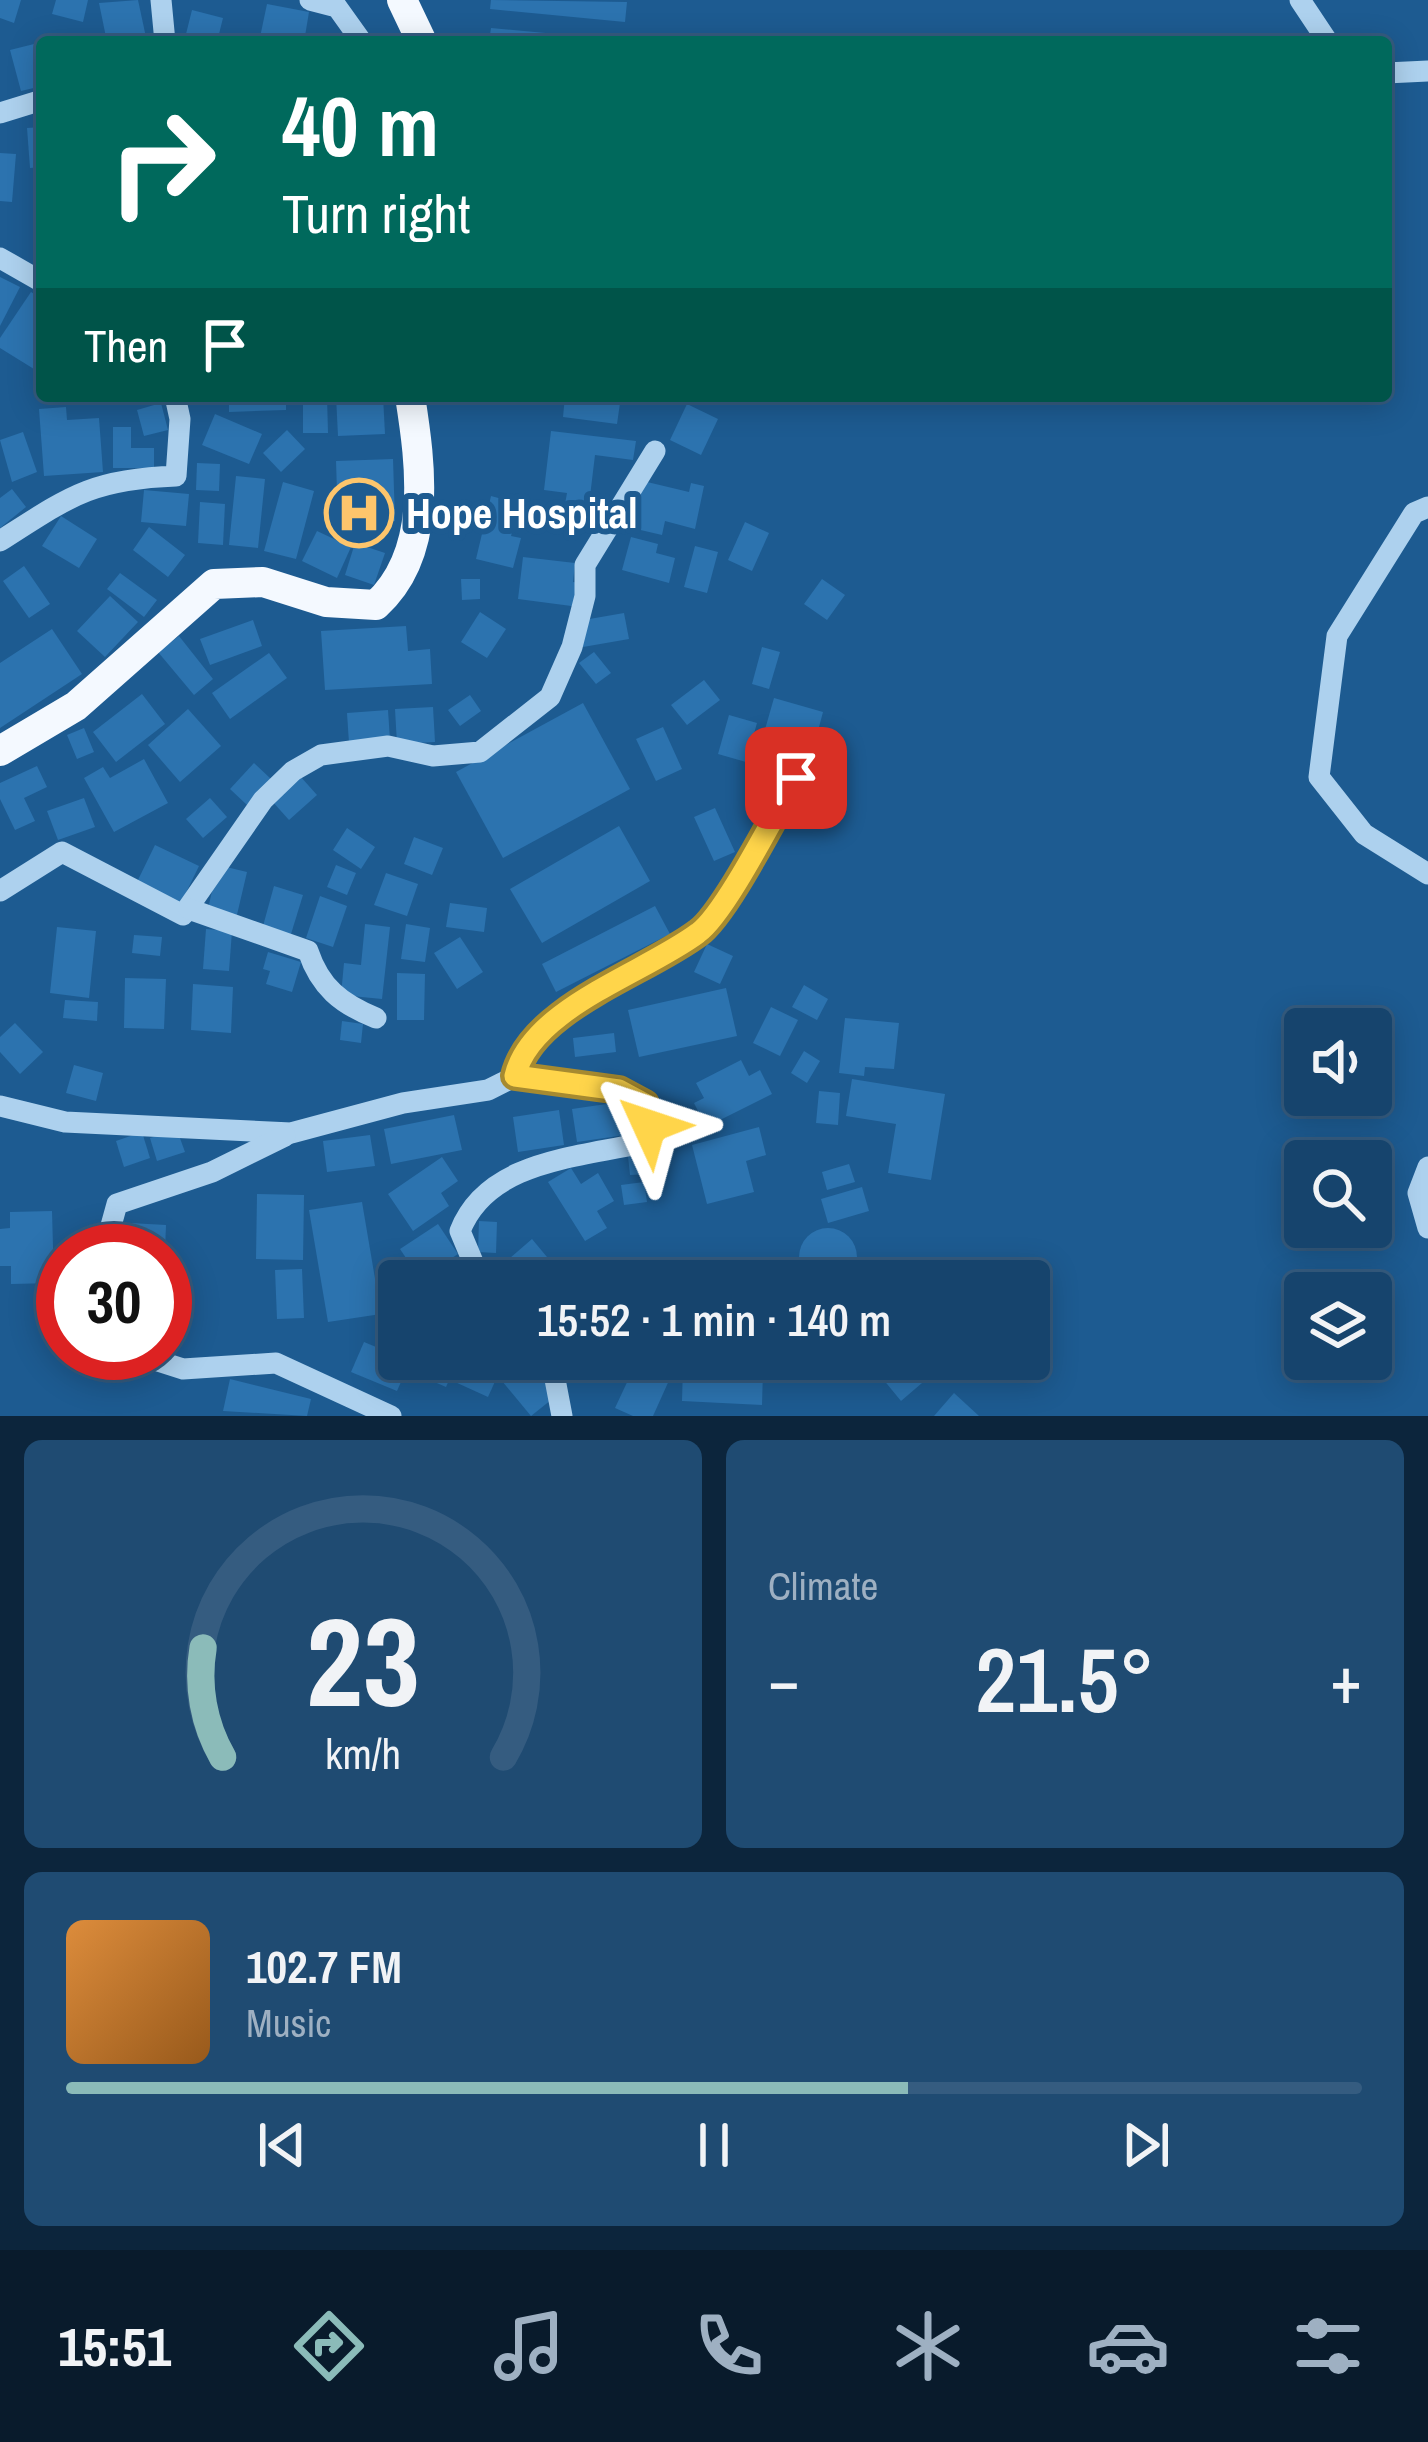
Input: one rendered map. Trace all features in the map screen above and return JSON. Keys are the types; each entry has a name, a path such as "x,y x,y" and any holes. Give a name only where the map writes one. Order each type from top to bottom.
{"main road":[{"path":"401,0 419,36"},
{"path":"0,751 76,706 214,584 262,581 326,602 376,605 398,585 413,543 422,470 411,402"}],"street":[{"path":"161,0 164,36"},
{"path":"310,0 337,7 358,36"},
{"path":"1300,0 1324,36"},
{"path":"1392,73 1428,71"},
{"path":"0,113 36,102"},
{"path":"0,258 36,279"},
{"path":"0,541 68,494 127,478 176,476 180,419 176,402"},
{"path":"0,891 62,852 183,915 249,818 293,771 321,755 388,746 433,756 480,752 550,697 572,647 585,596 585,565 655,451"},
{"path":"1428,507 1414,513 1337,636 1319,777 1364,834 1428,874"},
{"path":"515,1076 520,1054 547,1025 703,930 796,778"},
{"path":"189,909 308,950 315,973 343,1004 376,1018"},
{"path":"111,1224 117,1204 212,1172 291,1133 403,1102 488,1090 515,1076 619,1090 645,1104 651,1132 641,1143 531,1167 488,1188 468,1210 460,1232 472,1260"},
{"path":"0,1106 65,1122 291,1133"},
{"path":"1428,1167 1418,1193 1428,1228"},
{"path":"192,1368 276,1363 391,1416"},
{"path":"555,1380 562,1416"}],"building":[{"path":"0,0 21,0 14,23 0,18"},
{"path":"56,0 88,0 83,22 52,14"},
{"path":"138,0 146,36 106,36 99,3"},
{"path":"491,0 627,2 625,22 490,9"},
{"path":"267,4 309,12 305,36 260,36"},
{"path":"192,10 223,18 218,36 186,36"},
{"path":"491,28 567,35 567,36 490,36"},
{"path":"36,44 36,87 21,91 10,50"},
{"path":"36,127 36,168 30,168 27,128"},
{"path":"0,153 16,154 12,202 0,201"},
{"path":"0,277 20,287 0,326"},
{"path":"31,292 36,295 36,370 0,348 0,338"},
{"path":"205,402 286,402 286,410 229,412 229,404"},
{"path":"303,402 327,402 328,433 303,433"},
{"path":"336,402 383,402 385,434 338,436"},
{"path":"564,402 620,402 617,424 563,417"},
{"path":"161,403 168,430 144,436 137,410"},
{"path":"687,404 718,419 701,455 670,440"},
{"path":"66,407 67,420 99,418 103,472 44,476 39,409"},
{"path":"215,414 262,434 249,464 202,445"},
{"path":"113,427 131,427 131,448 154,448 154,468 113,468"},
{"path":"287,430 305,449 281,472 263,453"},
{"path":"551,431 636,441 633,460 595,455 588,513 564,510 567,493 544,490"},
{"path":"23,432 37,472 12,482 0,440"},
{"path":"393,459 395,521 338,522 336,461"},
{"path":"197,463 220,464 219,491 196,490"},
{"path":"236,476 265,479 258,548 229,545"},
{"path":"643,481 689,492 691,483 704,486 695,529 665,521 662,535 632,528"},
{"path":"283,482 314,491 296,559 264,551"},
{"path":"12,489 26,507 0,528 0,498"},
{"path":"144,490 189,494 186,526 141,522"},
{"path":"491,496 506,500 501,521 514,525 511,536 521,538 513,568 476,559"},
{"path":"200,502 225,504 223,545 198,543"},
{"path":"61,516 97,539 79,568 42,546"},
{"path":"745,522 769,533 752,571 728,560"},
{"path":"149,527 185,555 168,577 133,550"},
{"path":"317,531 351,547 337,578 302,561"},
{"path":"631,537 658,544 656,553 675,558 669,583 622,570"},
{"path":"355,543 385,553 374,585 345,575"},
{"path":"695,546 718,552 707,593 684,587"},
{"path":"523,557 575,563 573,582 581,583 579,607 518,599"},
{"path":"24,566 50,604 29,618 3,581"},
{"path":"120,573 157,600 144,617 107,589"},
{"path":"461,579 480,579 480,599 462,600"},
{"path":"822,579 845,595 827,620 804,604"},
{"path":"110,596 138,622 105,657 77,631"},
{"path":"480,612 506,629 487,658 461,642"},
{"path":"624,613 629,639 583,647 578,621"},
{"path":"253,620 262,646 210,665 200,639"},
{"path":"406,626 408,651 430,649 432,684 325,690 321,631"},
{"path":"52,629 82,674 0,728 0,663"},
{"path":"179,636 213,679 194,695 158,652"},
{"path":"762,647 780,652 769,689 752,684"},
{"path":"594,652 611,673 596,684 579,663"},
{"path":"269,653 287,678 230,719 212,693"},
{"path":"704,680 720,700 687,725 671,705"},
{"path":"142,694 165,724 116,762 93,732"},
{"path":"470,695 481,711 460,726 448,710"},
{"path":"774,698 823,712 808,769 792,764 796,750 762,740"},
{"path":"583,703 630,789 503,858 456,772"},
{"path":"433,707 435,742 397,744 395,709"},
{"path":"188,709 221,746 180,782 148,745"},
{"path":"388,710 390,740 349,743 347,713"},
{"path":"729,715 757,723 746,762 718,754"},
{"path":"663,727 682,769 656,781 636,739"},
{"path":"84,728 94,752 77,759 67,735"},
{"path":"144,759 168,803 114,832 84,778 103,767 110,778"},
{"path":"254,763 271,779 247,805 230,789"},
{"path":"37,766 47,787 24,798 35,821 15,830 0,799 0,783"},
{"path":"300,776 317,795 289,820 272,801"},
{"path":"84,798 95,827 58,840 47,811"},
{"path":"210,798 227,817 203,838 186,819"},
{"path":"715,808 735,852 714,861 694,817"},
{"path":"619,826 650,881 542,943 510,889"},
{"path":"347,828 375,847 361,869 333,850"},
{"path":"414,837 443,848 432,875 404,864"},
{"path":"155,845 199,866 180,905 136,884"},
{"path":"218,865 247,872 236,919 207,913"},
{"path":"336,865 356,873 347,895 327,887"},
{"path":"386,873 418,884 407,916 374,905"},
{"path":"274,886 303,895 291,934 263,926"},
{"path":"320,896 347,906 333,947 306,938"},
{"path":"450,903 487,908 484,932 446,927"},
{"path":"655,906 670,934 556,992 542,964"},
{"path":"365,924 390,927 382,999 341,995 344,963 361,965"},
{"path":"406,924 430,928 425,962 401,959"},
{"path":"57,927 96,931 89,998 50,993"},
{"path":"206,929 232,931 229,971 203,969"},
{"path":"134,935 162,937 160,956 132,953"},
{"path":"460,937 483,972 457,989 434,953"},
{"path":"707,944 733,956 720,984 694,972"},
{"path":"268,952 301,962 292,992 266,984 270,971 263,969"},
{"path":"397,973 425,974 424,1020 397,1020"},
{"path":"125,978 166,979 164,1029 124,1028"},
{"path":"193,984 233,987 231,1033 191,1030"},
{"path":"804,985 828,999 817,1020 792,1007"},
{"path":"726,988 737,1036 639,1057 628,1010"},
{"path":"65,1000 98,1002 97,1021 63,1018"},
{"path":"771,1007 798,1020 780,1056 753,1043"},
{"path":"845,1018 899,1023 894,1069 865,1067 864,1076 839,1073"},
{"path":"342,1021 363,1024 361,1043 340,1040"},
{"path":"15,1023 43,1052 20,1074 0,1052 0,1037"},
{"path":"614,1033 616,1052 575,1057 573,1038"},
{"path":"804,1051 820,1061 807,1083 791,1073"},
{"path":"741,1060 749,1076 760,1070 772,1094 706,1127 694,1103 704,1098 696,1083"},
{"path":"74,1065 103,1073 96,1101 66,1093"},
{"path":"852,1079 945,1094 931,1180 888,1173 896,1124 846,1116"},
{"path":"819,1091 840,1093 838,1125 816,1123"},
{"path":"620,1102 625,1135 577,1142 572,1109"},
{"path":"559,1110 564,1145 518,1152 513,1117"},
{"path":"454,1115 462,1150 391,1164 384,1129"},
{"path":"759,1127 766,1155 746,1161 754,1192 707,1204 692,1145"},
{"path":"177,1130 185,1152 157,1161 150,1138"},
{"path":"142,1132 150,1158 124,1167 116,1141"},
{"path":"370,1135 375,1166 327,1172 323,1141"},
{"path":"663,1154 665,1173 630,1175 628,1156"},
{"path":"442,1157 458,1181 441,1193 449,1206 413,1231 388,1194"},
{"path":"849,1164 855,1182 827,1190 822,1172"},
{"path":"571,1168 581,1184 598,1173 614,1201 597,1211 607,1228 585,1241 548,1182"},
{"path":"644,1182 647,1202 624,1205 621,1185"},
{"path":"862,1187 869,1211 828,1223 821,1199"},
{"path":"257,1194 304,1195 303,1260 256,1259"},
{"path":"362,1202 378,1314 328,1322 309,1210"},
{"path":"52,1211 52,1224 36,1224 36,1283 11,1284 11,1266 0,1266 0,1229 10,1228 10,1212"},
{"path":"479,1221 497,1222 496,1253 478,1252"},
{"path":"438,1224 458,1254 449,1260 407,1260 400,1249"},
{"path":"817,1230 839,1230 855,1246 856,1260 800,1260 801,1246"},
{"path":"532,1239 550,1260 508,1260"},
{"path":"302,1269 304,1318 277,1319 275,1270"},
{"path":"364,1342 378,1348 378,1380 402,1380 397,1391 351,1372"},
{"path":"230,1379 311,1399 307,1416 223,1411"},
{"path":"456,1380 496,1380 488,1397"},
{"path":"543,1380 556,1396 531,1416 502,1381"},
{"path":"628,1380 669,1380 653,1416 633,1416 615,1408"},
{"path":"683,1380 763,1380 762,1405 682,1401"},
{"path":"884,1380 926,1380 901,1401"},
{"path":"954,1393 979,1416 934,1416"}],"place":[{"name":"Hope Hospital","path":"359,513"}],"route":[{"path":"649,1126 645,1104 619,1090 515,1076 520,1054 547,1025 703,930 796,778"}]}
